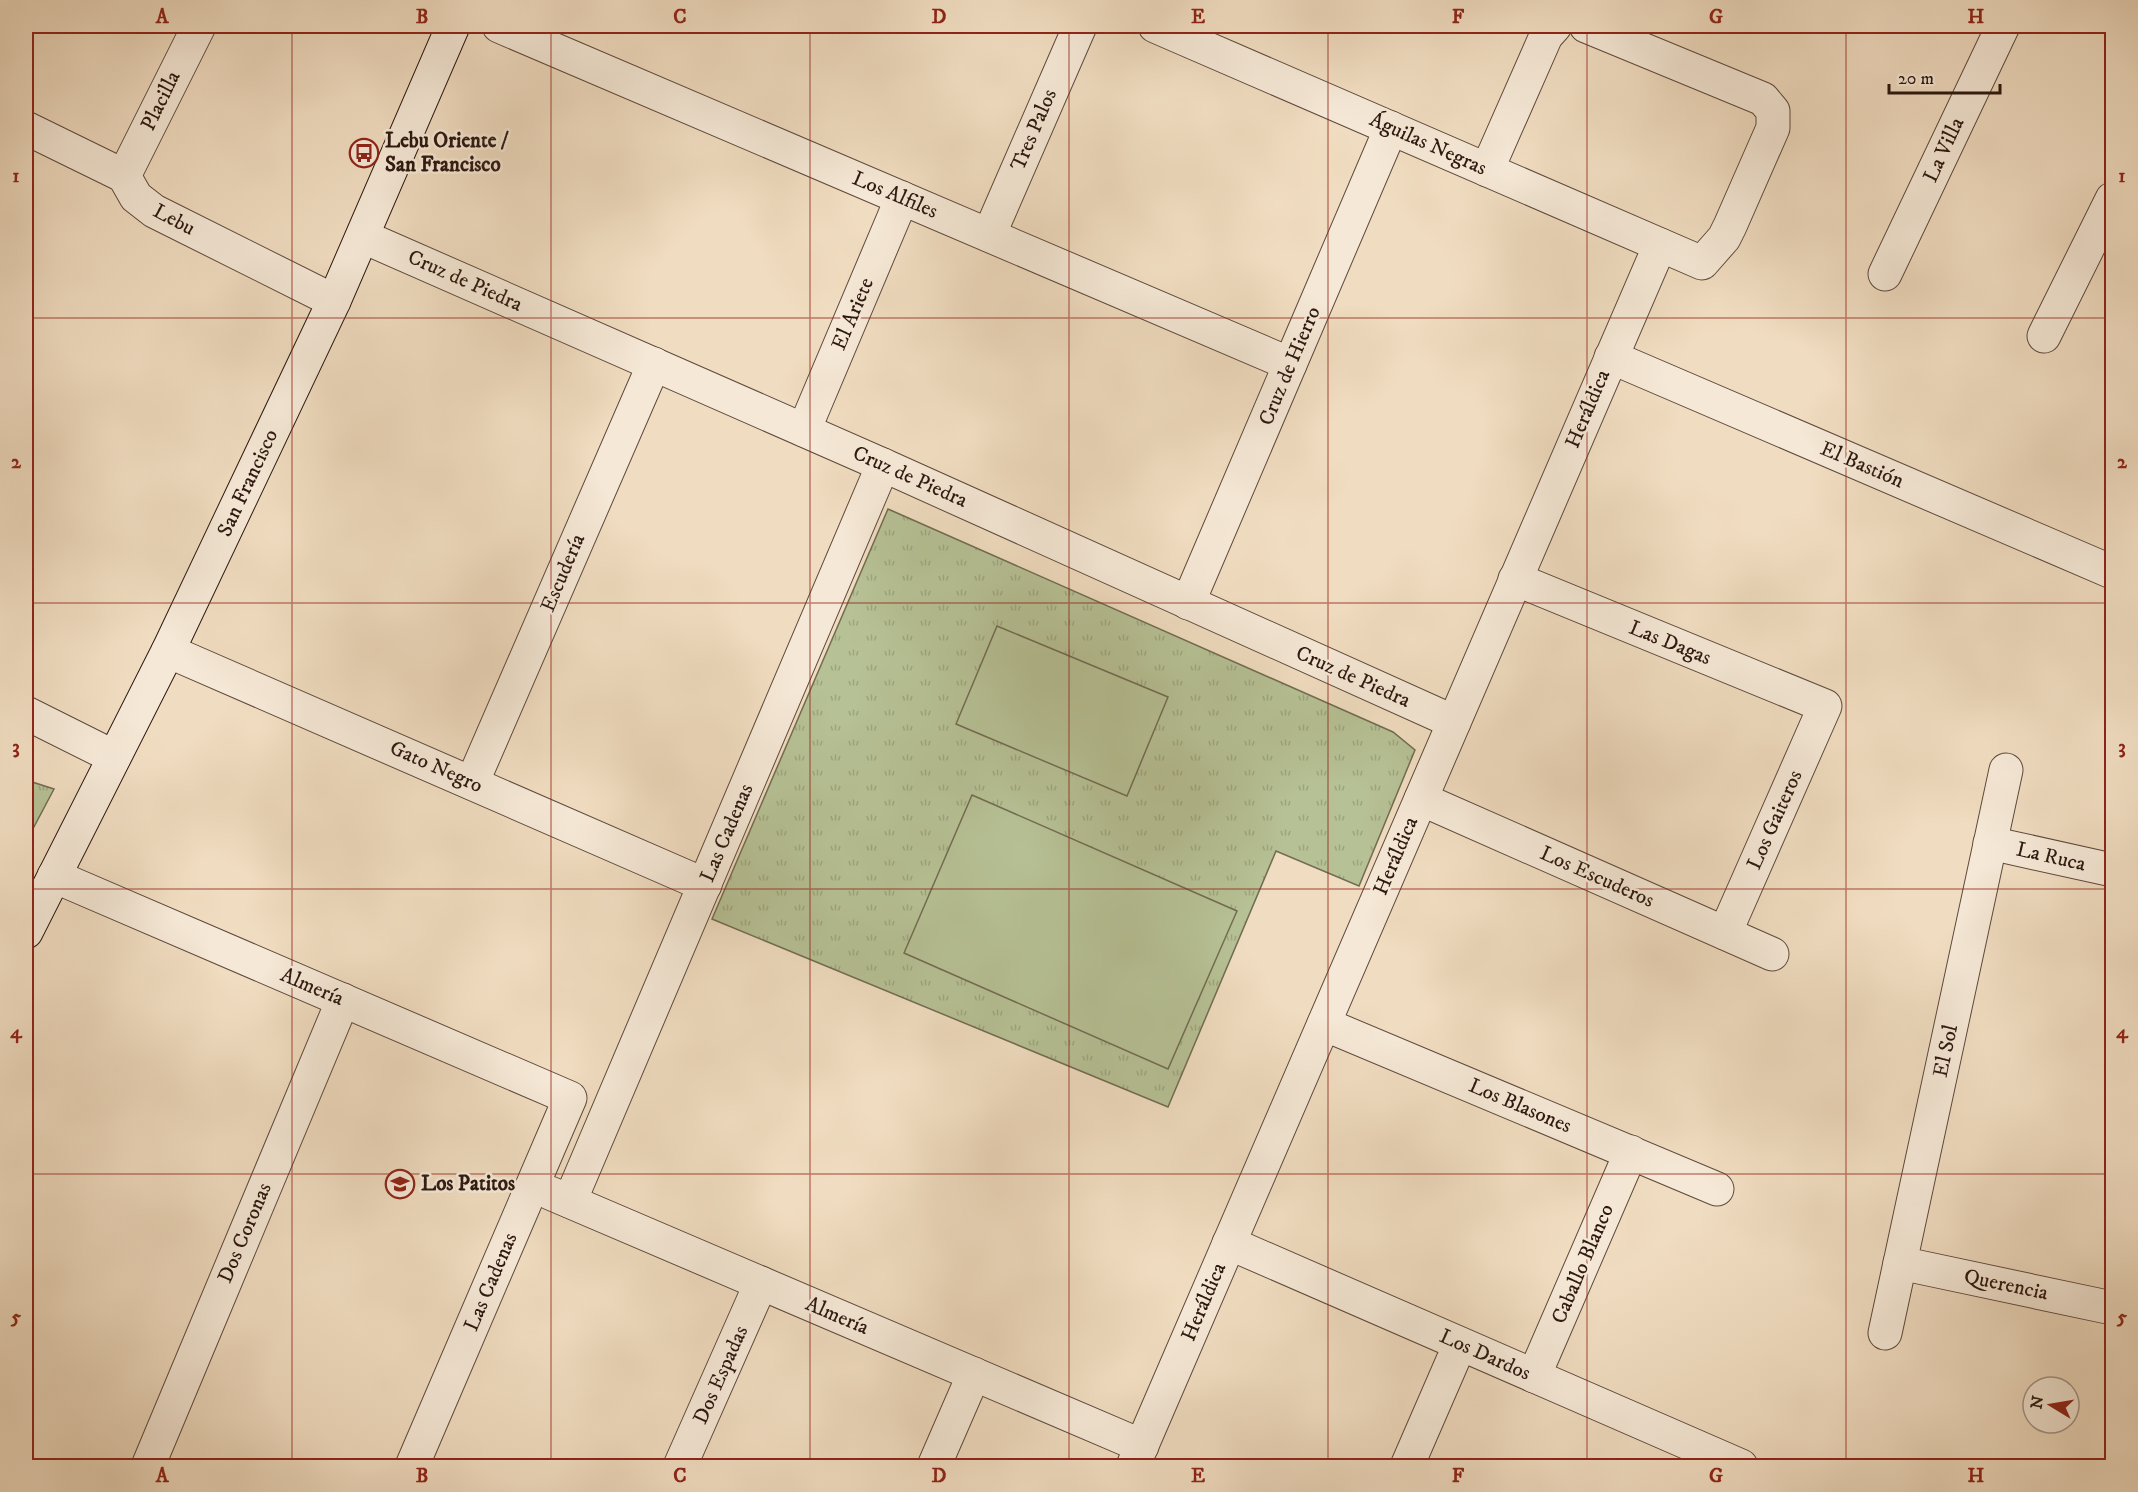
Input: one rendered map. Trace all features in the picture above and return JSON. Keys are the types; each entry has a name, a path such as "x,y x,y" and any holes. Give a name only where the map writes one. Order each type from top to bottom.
{"street":[{"name":"Placilla","path":"124,176 199,26"},
{"name":"San Francisco","path":"26,932 168,651 334,301 364,237 453,26"},
{"name":"Los Alfiles","path":"499,26 1290,364"},
{"name":"Tres Palos","path":"989,235 1080,26"},
{"name":"Águilas Negras","path":"1155,26 1701,263 1724,238 1730,226 1773,128 1773,111 1763,99 1586,26"},
{"path":"1487,170 1546,36 1555,26"},
{"name":"La Villa","path":"1885,273 2003,26"},
{"name":"Lebu","path":"26,128 124,176 136,197 154,211 334,301"},
{"name":"Cruz de Hierro","path":"1188,603 1391,128"},
{"name":"El Ariete","path":"804,430 902,198"},
{"path":"2044,336 2112,199"},
{"name":"Cruz de Piedra","path":"364,237 883,465 1454,722"},
{"name":"Heráldica","path":"1137,1456 1659,245"},
{"name":"El Bastión","path":"1611,357 2112,572"},
{"name":"Escudería","path":"472,783 654,364"},
{"name":"Las Cadenas","path":"570,1201 883,465"},
{"name":"Las Dagas","path":"1515,579 1825,706"},
{"name":"Gato Negro","path":"168,651 705,885"},
{"name":"Los Gaiteros","path":"1725,933 1825,706"},
{"path":"26,713 114,757"},
{"name":"El Sol","path":"1885,1333 2006,770"},
{"name":"Los Escuderos","path":"1421,799 1772,954"},
{"name":"La Ruca","path":"1990,843 2112,870"},
{"name":"Almería","path":"54,876 570,1098"},
{"name":"Dos Coronas","path":"148,1467 343,1000"},
{"name":"Los Blasones","path":"1324,1024 1717,1189"},
{"name":"Las Cadenas","path":"412,1467 570,1098"},
{"name":"Caballo Blanco","path":"1534,1376 1631,1152"},
{"name":"Almería","path":"533,1185 974,1374 1137,1456"},
{"name":"Los Dardos","path":"1229,1243 1534,1376 1680,1454 1741,1467"},
{"name":"Querencia","path":"1900,1263 2112,1308"},
{"name":"Dos Espadas","path":"680,1467 761,1283"},
{"path":"1407,1467 1460,1344"},
{"path":"934,1467 974,1374"}],"green space":[{"path":"888,509 1393,732 1415,750 1359,886 1276,851 1168,1107 712,919"},
{"path":"997,626 1168,697 1127,796 956,724"},
{"path":"26,780 54,789 26,842"},
{"path":"972,795 1237,911 1168,1069 904,953"}],"place":[{"name":"Lebu Oriente / San Francisco","path":"364,153"},
{"name":"Los Patitos","path":"400,1184"}]}
